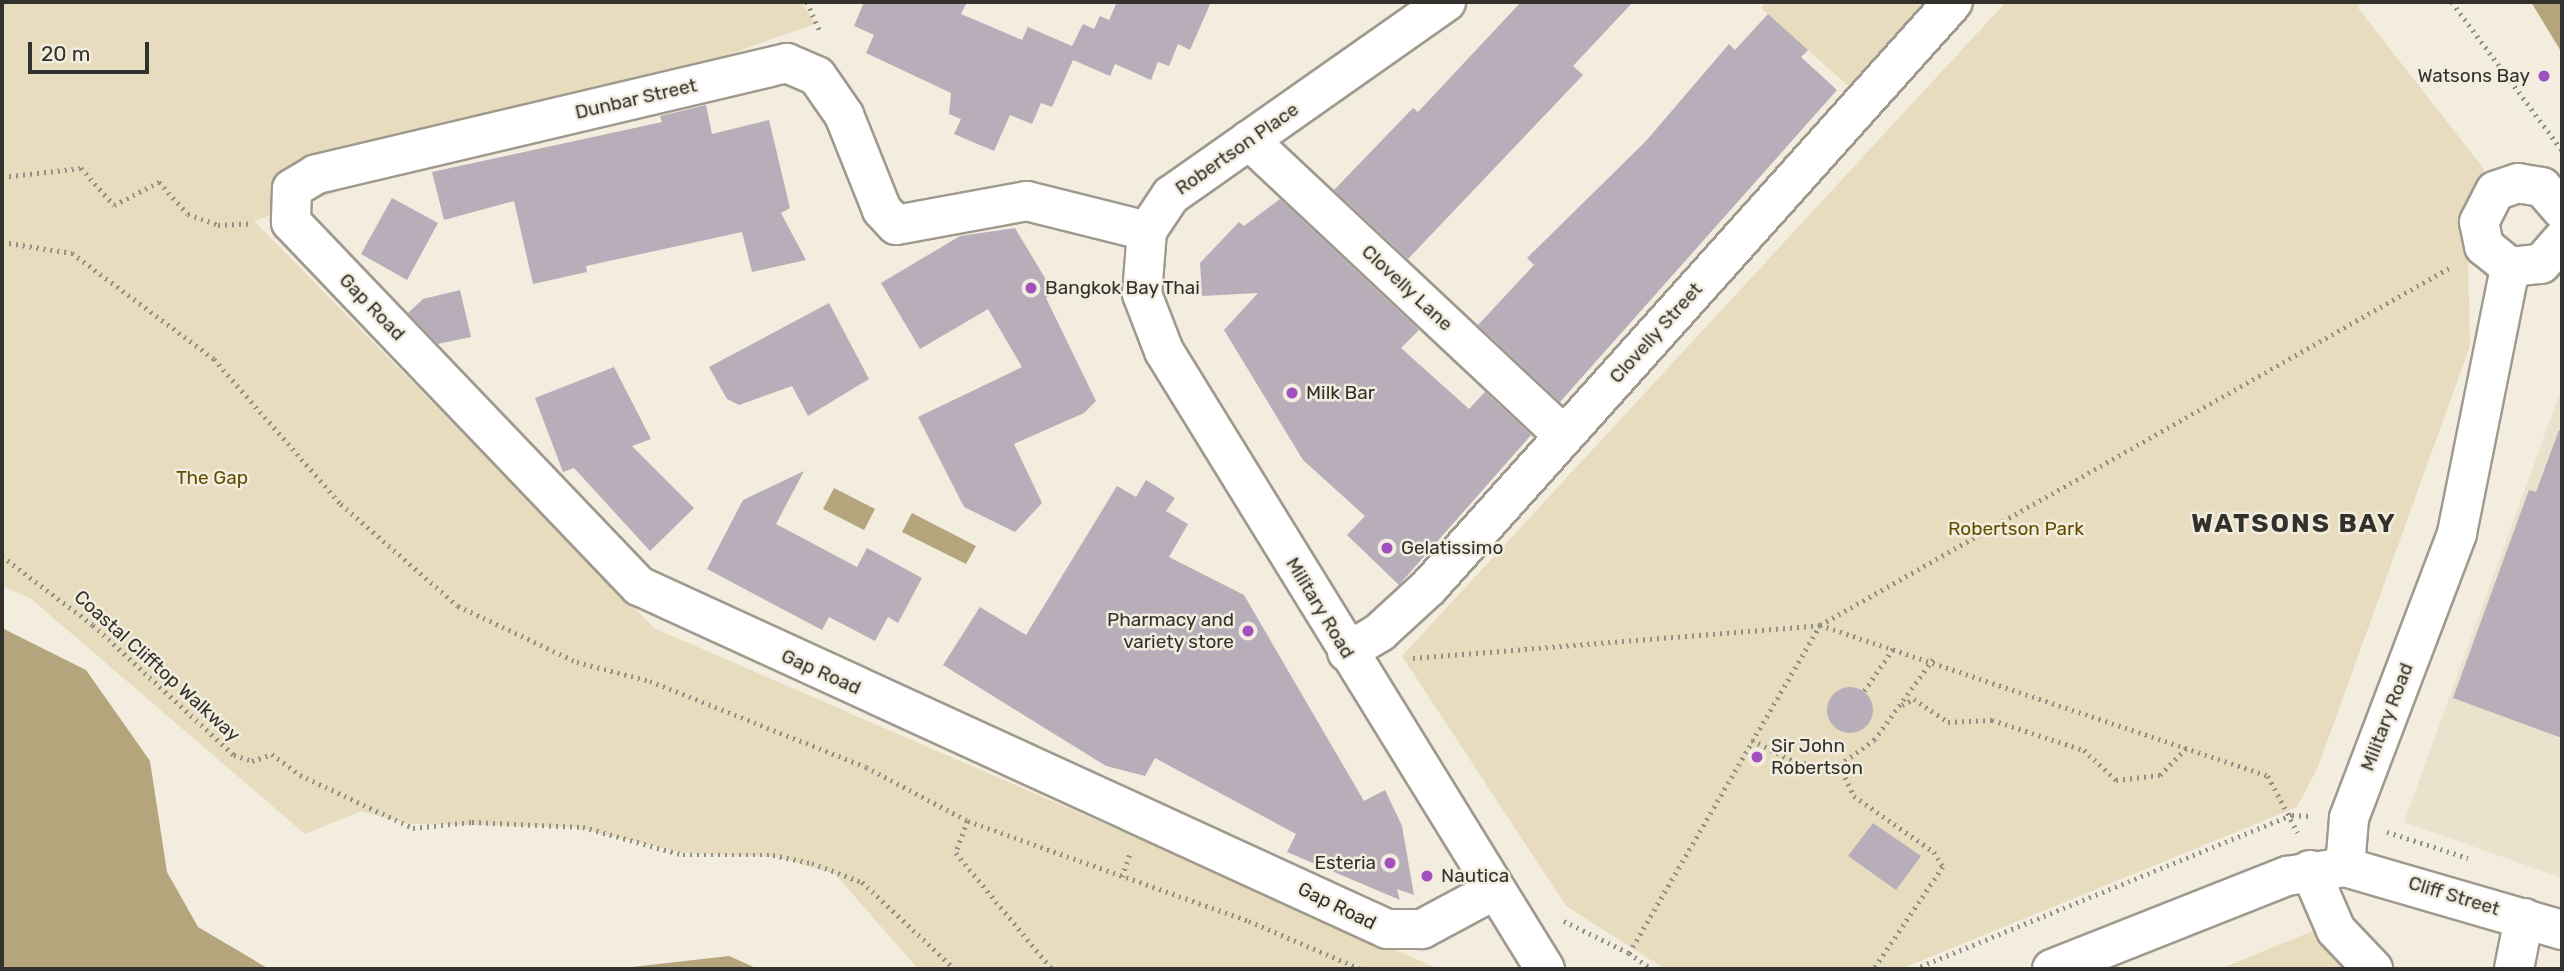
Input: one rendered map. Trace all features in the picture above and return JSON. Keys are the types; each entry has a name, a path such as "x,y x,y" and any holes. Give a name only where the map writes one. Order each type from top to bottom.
{"street":[{"name":"Robertson Place","path":"1147,231 1180,187 1249,140 1415,12 1446,2"},
{"name":"Clovelly Street","path":"1347,652 1402,614 1953,2"},
{"name":"Dunbar Street","path":"291,206 314,175 787,63 817,76 844,115 882,210 896,225 1027,201 1147,231"},
{"name":"Clovelly Lane","path":"1249,140 1564,436"},
{"path":"2562,210 2542,187 2506,185 2482,210 2480,238 2491,256 2510,267 2541,264 2562,240"},
{"name":"Gap Road","path":"291,206 639,586 1387,929 1422,929 1493,891"},
{"name":"Military Road","path":"1147,231 1140,273 1152,326 1493,891 1545,969"},
{"name":"Military Road","path":"2327,868 2349,818 2458,533 2467,461 2510,267"},
{"path":"2052,969 2327,868 2336,930 2373,969"},
{"name":"Cliff Street","path":"2327,868 2562,930"},
{"path":"2514,969 2524,918"}],"path":[{"path":"2452,2 2562,150"},
{"path":"2,177 81,168 114,205 159,182 188,214 218,225 291,206"},
{"path":"1629,953 1820,625 2469,257 2480,238"},
{"path":"2,242 72,253 214,359 341,504 458,606 576,662 650,681 866,767 968,821 1361,969"},
{"name":"Coastal Clifftop Walkway","path":"2,556 93,625 234,755 252,761 272,754 300,775 413,828 472,821 583,827 683,855 773,855 812,863 862,882 955,969"},
{"path":"1401,660 1453,650 1820,625 1895,646 2268,776 2327,868"},
{"path":"1864,691 1895,646"},
{"path":"1752,740 1797,763 1839,765 1874,740 1933,659"},
{"path":"1902,705 1914,699 1948,722 1992,720 2084,750 2116,779 2160,775 2187,747"},
{"path":"1839,765 1854,796 1934,852 1943,867 1874,969"},
{"path":"968,821 956,853 1052,969"},
{"path":"1122,849 1131,853 1122,877"},
{"path":"1555,911 1652,969"}],"shaded area":[{"path":"2531,2 2562,2 2562,53"},
{"path":"2562,387 2562,878 2404,822"},
{"path":"834,488 875,509 864,530 823,509"},
{"path":"912,513 976,546 966,564 902,532"},
{"path":"2,628 86,670 150,761 167,872 198,927 269,969 2,969"},
{"path":"729,956 758,969 628,969 632,967"}],"green space":[{"name":"The Gap","path":"2,2 802,2 815,24 254,221 654,628 1439,969 918,969 835,874 777,857 683,853 574,827 408,824 361,811 305,834 30,598 2,586"},
{"path":"1767,2 1939,2 1856,93 1761,8"},
{"name":"Robertson Park","path":"2006,2 2361,2 2358,8 2484,169 2468,257 2470,346 2318,767 2297,807 1901,969 1665,969 1566,906 1402,656"},
{"path":"2320,928 2356,969 2220,969"}],"building":[{"path":"864,2 967,2 961,14 1022,40 1028,27 1072,46 1083,24 1094,29 1100,16 1109,20 1117,2 1211,2 1190,50 1178,44 1169,66 1158,62 1151,80 1115,64 1110,76 1073,60 1052,107 1041,103 1032,124 1010,115 994,151 954,134 961,119 949,114 951,93 866,53 874,35 854,26"},
{"path":"1521,2 1633,2 1573,66 1583,75 1408,259 1334,190 1413,108 1418,112"},
{"path":"1768,14 1808,50 1801,57 1837,90 1560,402 1478,325 1534,265 1527,258 1646,141 1729,44 1735,50"},
{"path":"706,105 712,134 769,120 790,208 781,213 806,260 752,272 742,232 586,266 587,272 533,284 514,201 444,220 432,172 662,122 660,116"},
{"path":"392,198 438,223 407,280 361,254"},
{"path":"1280,199 1419,330 1401,348 1469,409 1485,392 1531,435 1399,585 1347,535 1365,516 1303,460 1224,330 1258,293 1202,296 1200,263 1239,222 1244,226"},
{"path":"1015,228 1054,293 1046,298 1096,401 1084,413 1014,444 1042,503 1015,532 964,507 918,417 1022,367 988,309 920,349 881,283 960,236"},
{"path":"460,290 471,337 438,344 408,313 423,299"},
{"path":"829,303 869,379 808,416 792,386 739,405 727,399 709,367"},
{"path":"614,367 651,439 632,446 694,508 650,551 574,468 563,472 535,398"},
{"path":"2559,430 2562,431 2562,738 2453,698 2529,490 2536,492"},
{"path":"804,471 776,524 857,567 867,548 922,578 898,623 888,617 875,641 829,617 822,630 707,569 743,500"},
{"path":"1146,480 1175,498 1166,511 1188,524 1169,557 1244,595 1364,801 1385,790 1402,826 1414,895 1397,889 1400,900 1287,852 1296,834 1155,758 1145,776 1106,766 943,665 980,607 1026,635 1117,486 1136,497"},
{"path":"1850,687 1866,694 1873,710 1866,726 1850,733 1834,726 1827,710 1834,694"},
{"path":"1873,823 1921,856 1896,890 1848,856"}],"place":[{"name":"Watsons Bay","path":"2544,76"},
{"name":"Bangkok Bay Thai","path":"1031,288"},
{"name":"Milk Bar","path":"1292,393"},
{"name":"Gelatissimo","path":"1387,548"},
{"name":"Pharmacy and variety store","path":"1248,631"},
{"name":"Sir John Robertson","path":"1757,757"},
{"name":"Esteria","path":"1390,863"},
{"name":"Nautica","path":"1427,876"}],"district":[{"name":"WATSONS BAY","path":"2294,524"}]}
